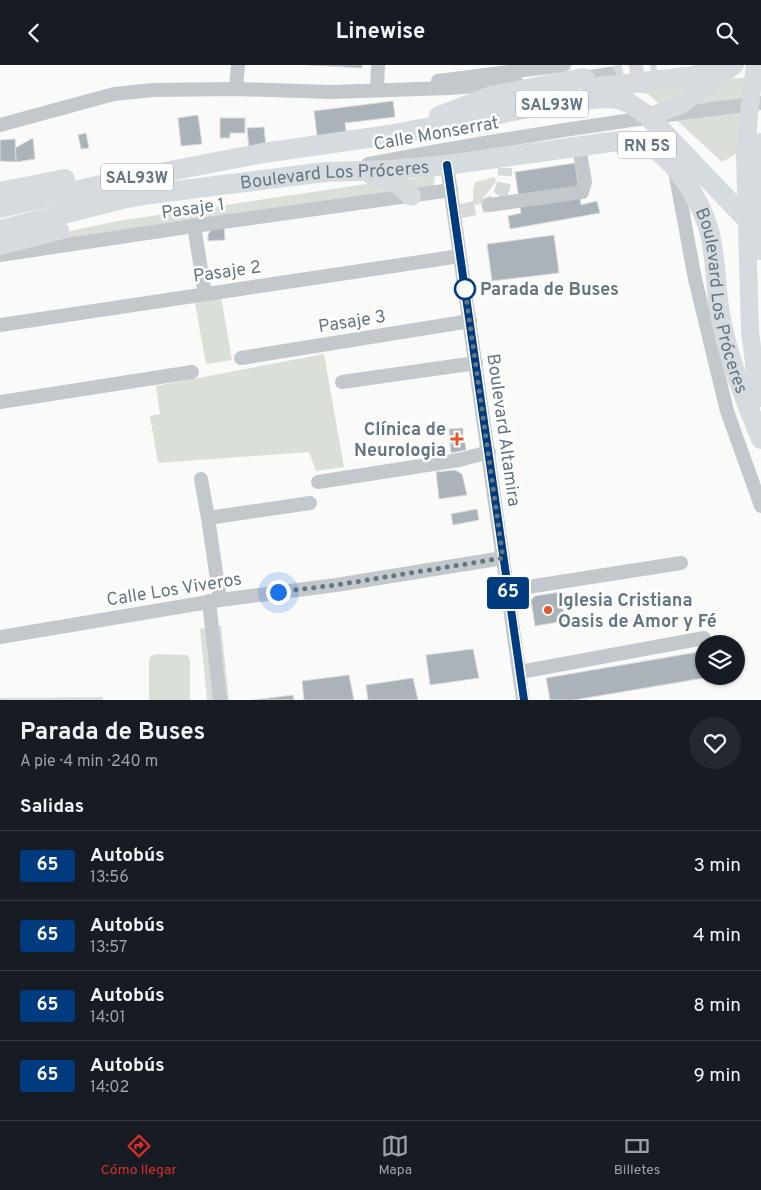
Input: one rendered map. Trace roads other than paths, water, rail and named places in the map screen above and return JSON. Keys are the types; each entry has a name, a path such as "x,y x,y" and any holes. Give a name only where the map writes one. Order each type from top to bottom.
{"highway":[{"path":"464,121 502,105 586,89 695,76 713,65"},
{"path":"389,135 491,96 584,78"},
{"name":"Boulevard Los Próceres","path":"0,208 99,185 263,153 389,135 596,97 618,99 629,103 647,115 752,225 757,232 754,236 761,250"},
{"name":"Boulevard Los Próceres","path":"0,229 122,199 184,190 325,172 390,171 440,158 505,163 579,147 625,140 639,141 653,148 674,168 697,200 709,230 722,323 728,347 761,439"},
{"path":"0,192 131,168 263,153"},
{"path":"325,172 376,175 400,185 411,196"},
{"path":"0,245 101,219 184,190"}],"main road":[{"path":"651,116 681,105 735,65"},
{"path":"754,236 746,138 755,65"},
{"path":"761,142 754,236 750,331 757,387 761,398"}],"street":[{"path":"236,89 238,65"},
{"path":"378,65 383,89"},
{"path":"383,89 462,77 564,65"},
{"path":"0,125 114,94 153,90 236,89 331,92 449,88 584,78 609,74"},
{"name":"Calle Monserrat","path":"440,158 651,116 761,103"},
{"path":"489,205 582,192 585,183 579,147"},
{"name":"Boulevard Altamira","path":"440,158 458,211 460,256 524,700"},
{"path":"674,168 695,279 727,411 761,506"},
{"name":"Pasaje 1","path":"0,255 451,190"},
{"path":"194,226 205,294"},
{"name":"Pasaje 2","path":"0,325 460,256"},
{"name":"Pasaje 3","path":"241,358 470,321"},
{"path":"342,382 476,363"},
{"path":"0,402 192,372"},
{"path":"318,482 459,460 488,452"},
{"path":"201,479 208,518 220,700"},
{"path":"208,518 310,503"},
{"name":"Calle Los Viveros","path":"0,637 214,600 336,585 503,558"},
{"path":"508,590 682,563"},
{"path":"520,672 695,640"}],"tunnel":[{"path":"609,74 656,65"},
{"path":"461,211 481,207 494,201 502,189 505,168"}],"place":[{"name":"Parada de Buses","path":"465,289"},
{"name":"Clínica de Neurologia","path":"457,439"},
{"name":"Iglesia Cristiana Oasis de Amor y Fé","path":"548,610"}]}
